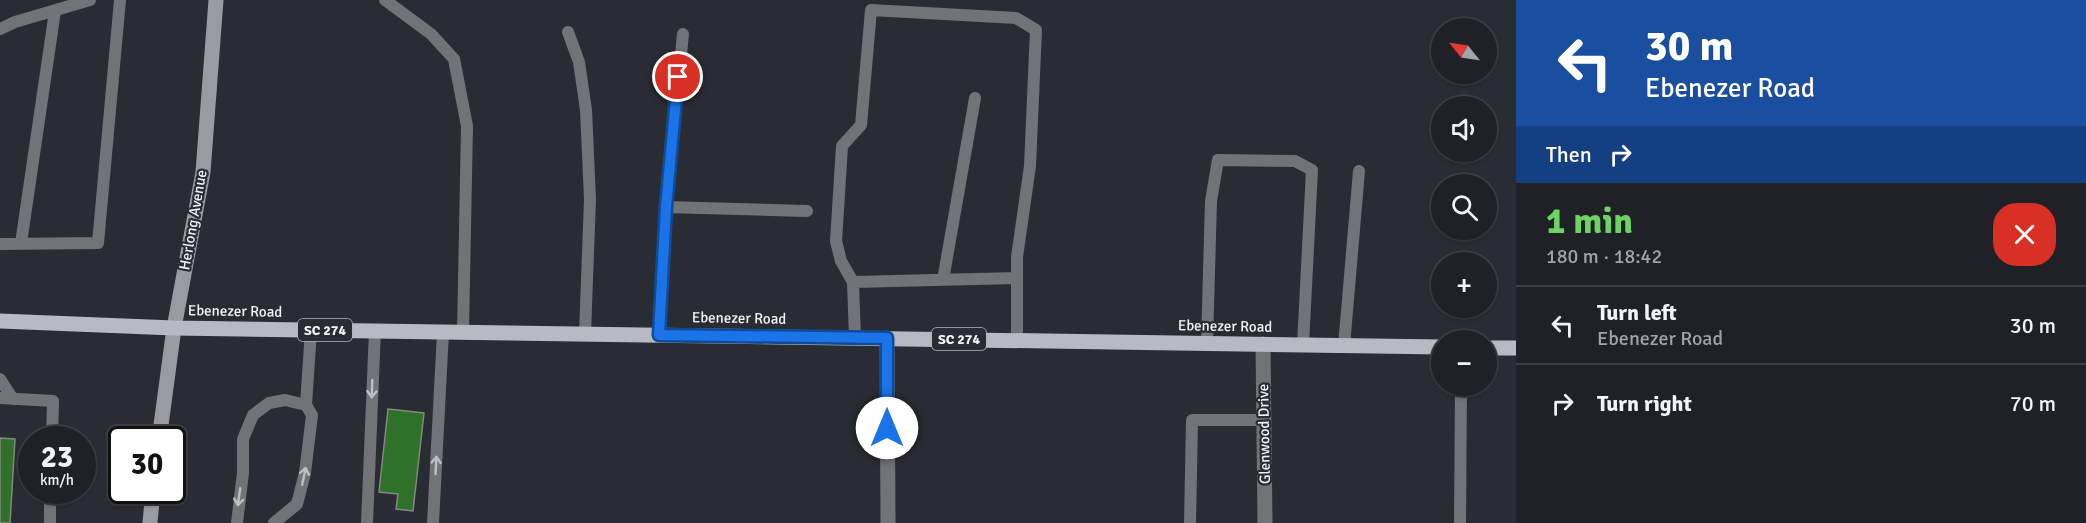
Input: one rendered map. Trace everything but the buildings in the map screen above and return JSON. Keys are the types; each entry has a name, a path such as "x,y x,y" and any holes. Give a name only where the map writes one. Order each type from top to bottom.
{"main road":[{"name":"Ebenezer Road","path":"0,321 174,328 1431,347"},
{"path":"1497,348 1516,348"}],"street":[{"name":"Herlong Avenue","path":"161,426 174,328 202,172 216,0"},
{"path":"887,338 888,523"},
{"name":"Glenwood Drive","path":"1263,344 1265,523"},
{"path":"150,523 152,504"}],"lane":[{"path":"0,29 90,0"},
{"path":"0,244 98,243 120,0"},
{"path":"385,0 431,34 454,59 467,126 463,332"},
{"path":"21,243 55,10"},
{"path":"855,338 853,282 841,261 836,241 842,146 861,125 871,10 1016,18 1036,30 1030,166 1017,257 1017,340"},
{"path":"568,32 579,62 586,110 590,199 585,334"},
{"path":"659,335 666,207 682,34"},
{"path":"943,280 975,98"},
{"path":"1207,343 1211,201 1218,160 1294,160 1312,170 1303,345"},
{"path":"1344,346 1359,171"},
{"path":"666,207 807,211"},
{"path":"853,282 1017,278"},
{"path":"274,523 297,504 305,473 312,415 306,405 311,330"},
{"path":"367,523 375,330"},
{"path":"433,523 443,332"},
{"path":"0,379 6,398 53,401 52,426"},
{"path":"1460,523 1461,396"},
{"path":"237,523 243,473 243,439 253,415 269,403 285,400 306,405"},
{"path":"1190,523 1192,420 1264,420"},
{"path":"50,504 50,523"}],"route":[{"path":"678,77 666,207 659,335 887,338 887,428"}]}
